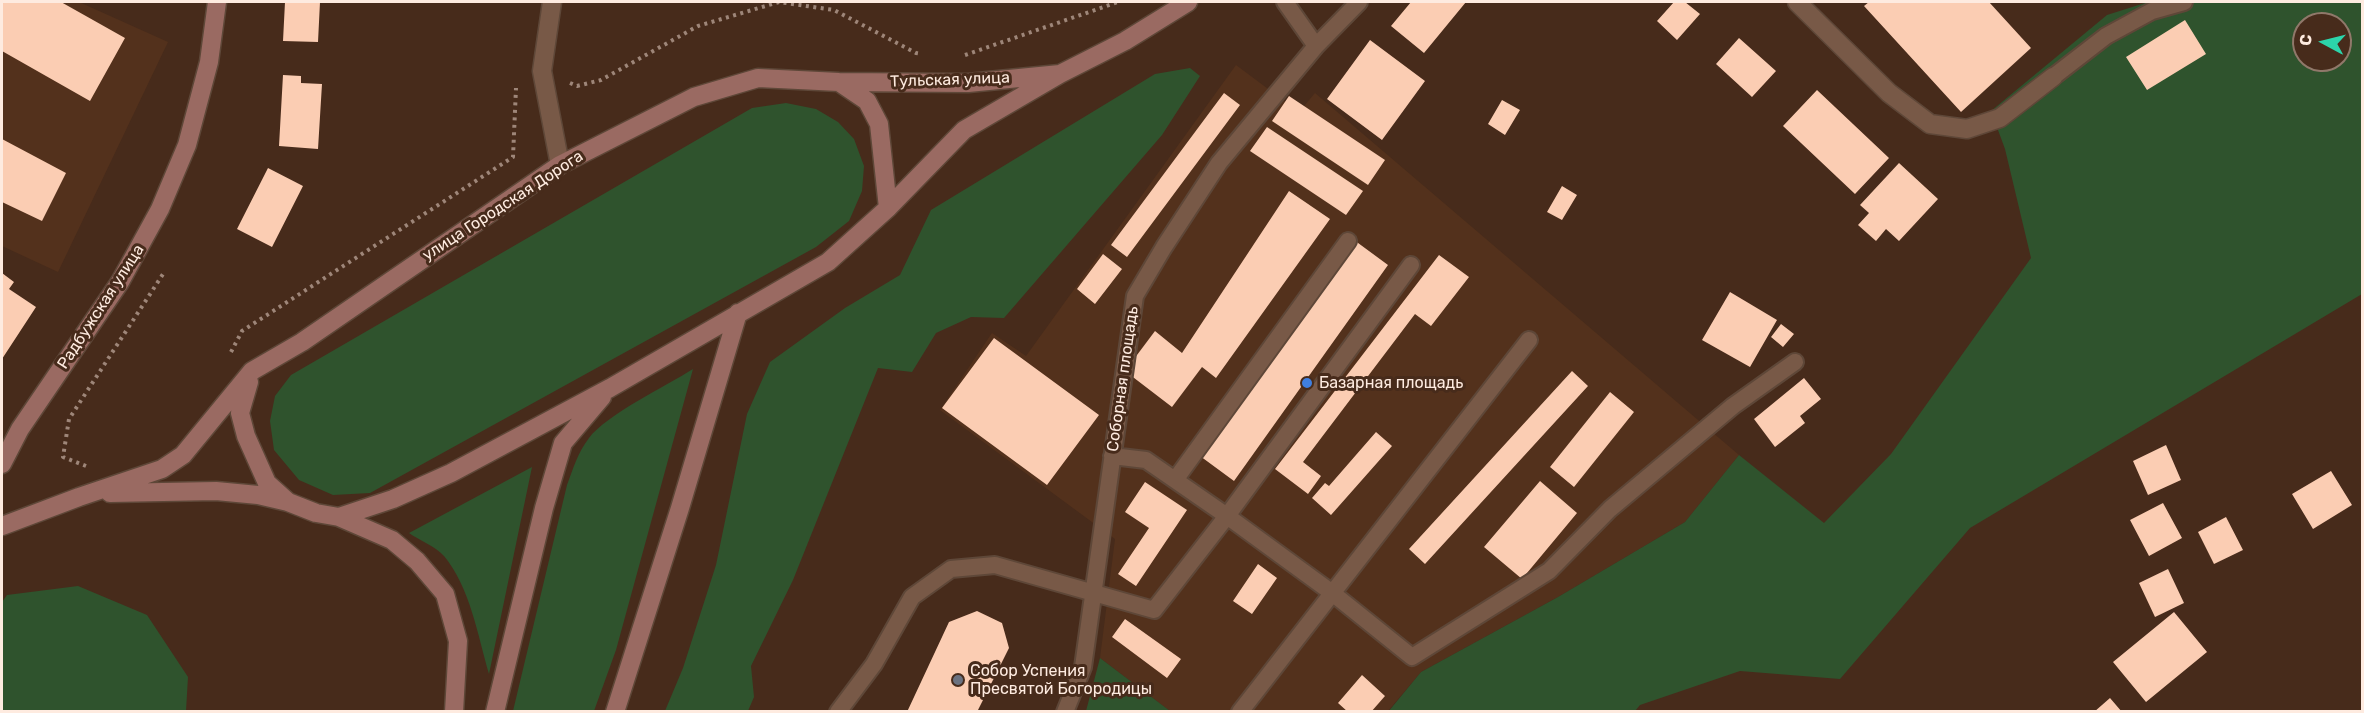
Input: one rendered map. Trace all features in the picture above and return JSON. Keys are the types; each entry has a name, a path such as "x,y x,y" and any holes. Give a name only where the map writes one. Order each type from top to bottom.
{"main road":[{"name":"Радбужская улица","path":"2,465 20,429 120,282 160,209 187,144 209,62 217,2"},
{"name":"Тульская улица","path":"888,208 964,130 1060,74 1125,41 1188,2"},
{"name":"Тульская улица","path":"839,82 968,83 1060,74"},
{"name":"улица Городская Дорога","path":"2,526 162,469 183,455 252,371 302,342 560,165 694,97 758,78 839,82"},
{"path":"339,517 393,499 451,474 610,388 828,262 888,208 879,124 867,101 839,82"},
{"path":"615,711 680,508 738,313"},
{"name":"улица Городская Дорога","path":"252,371 240,413 246,436 267,483 288,502"},
{"path":"495,711 544,508 563,443 610,388"},
{"name":"улица Городская Дорога","path":"93,493 216,490 258,495 288,502 316,513 339,517 392,540 417,561 445,594 458,641 454,711"}],"street":[{"path":"552,2 542,71 560,165"},
{"path":"1797,2 1889,93 1930,124 1967,129 2000,118 2053,77"}],"lane":[{"path":"1285,2 1316,46"},
{"name":"Соборная площадь","path":"1065,711 1083,667 1135,296 1219,163 1316,46 1359,2"},
{"path":"2053,77 2106,36 2152,11 2184,2"},
{"path":"1175,480 1348,241"},
{"path":"838,711 874,664 912,597 951,569 994,564 1154,610 1227,516 1411,265"},
{"path":"1240,711 1529,340"},
{"path":"1112,456 1146,460 1331,592 1412,657 1549,571 1610,509 1733,406 1795,362"}],"shaded area":[{"path":"2,2 79,2 168,42 58,272 2,246"},
{"name":"Базарная площадь","path":"1236,65 1299,112 1315,93 1739,455 1685,522 1558,597 1421,672 1388,711 1170,711 1100,658 1115,539 940,410 992,333 1026,356"}],"green space":[{"path":"2148,2 2362,2 2362,294 1970,528 1840,679 1740,671 1640,705 1635,711 1388,712 1421,672 1558,597 1685,522 1739,455 1824,523 1891,454 2031,258 2005,149 1991,111 2107,15"},
{"path":"1190,68 1200,76 1162,135 1004,318 971,317 936,333 912,372 878,368 793,580 751,666 754,697 748,711 665,711 683,668 716,565 747,414 770,362 845,308 900,275 931,210 1155,74"},
{"path":"786,103 816,109 838,122 854,139 864,166 862,191 849,221 816,247 370,493 333,495 299,480 274,450 270,421 275,396 291,375 752,108"},
{"path":"693,369 616,650 594,711 513,711 567,485 582,449 597,429 609,420"},
{"path":"532,467 489,674 467,597 453,568 441,553 409,533"},
{"path":"78,586 147,615 188,677 186,711 2,711 2,602 7,595"},
{"path":"1100,658 1170,711 1086,711"}],"building":[{"path":"2,2 61,2 125,38 90,101 2,51"},
{"path":"285,2 320,2 318,42 283,41"},
{"path":"1411,2 1466,2 1424,53 1391,26"},
{"path":"1674,2 1685,2 1700,14 1677,40 1657,21"},
{"path":"1869,2 1989,2 2031,48 1961,112 1864,6"},
{"path":"2185,20 2206,54 2147,90 2126,57"},
{"path":"1739,38 1776,71 1752,97 1716,64"},
{"path":"1370,40 1425,81 1382,140 1327,99"},
{"path":"283,75 301,76 301,83 322,84 318,149 279,146"},
{"path":"1817,90 1889,158 1855,194 1783,126"},
{"path":"1224,93 1240,105 1127,257 1111,245"},
{"path":"1289,96 1385,160 1368,185 1272,121"},
{"path":"1502,100 1520,110 1505,135 1488,124"},
{"path":"1267,127 1363,191 1346,215 1250,151"},
{"path":"2,139 66,173 42,221 2,202"},
{"path":"1899,163 1938,199 1899,241 1886,229 1876,241 1858,225 1869,213 1860,205"},
{"path":"268,168 303,186 272,247 237,229"},
{"path":"1562,186 1577,195 1562,220 1547,212"},
{"path":"1289,191 1330,219 1216,378 1202,367 1172,407 1125,371 1155,331 1182,353"},
{"path":"1354,240 1388,265 1234,481 1200,456"},
{"path":"1103,254 1122,269 1095,304 1077,289"},
{"path":"1439,255 1469,277 1431,326 1415,314 1303,462 1321,476 1308,494 1275,469"},
{"path":"2,273 14,282 9,289 36,307 2,359"},
{"path":"1730,292 1777,320 1750,367 1702,340"},
{"path":"1781,324 1794,334 1783,347 1771,337"},
{"path":"994,338 1099,415 1047,485 942,408"},
{"path":"1572,371 1588,386 1425,564 1409,549"},
{"path":"1804,378 1821,399 1800,416 1805,423 1775,447 1754,419"},
{"path":"1610,392 1634,412 1574,487 1550,467"},
{"path":"1376,432 1392,446 1331,515 1312,498 1325,483 1329,486"},
{"path":"2166,445 2181,480 2148,495 2133,461"},
{"path":"2331,471 2352,505 2313,529 2292,494"},
{"path":"1540,481 1577,513 1522,579 1484,547"},
{"path":"1145,482 1187,510 1136,586 1118,574 1149,528 1125,512"},
{"path":"2163,503 2182,538 2149,556 2130,520"},
{"path":"2226,517 2243,550 2214,564 2198,532"},
{"path":"1258,564 1277,578 1252,614 1233,601"},
{"path":"2168,569 2184,603 2155,617 2139,583"},
{"name":"Собор Успения Пресвятой Богородицы","path":"977,611 1002,623 1009,648 977,712 907,712 949,622"},
{"path":"2174,612 2207,652 2146,702 2113,662"},
{"path":"1125,619 1181,659 1167,678 1112,637"},
{"path":"1362,675 1385,696 1371,712 1348,712 1338,703"},
{"path":"2110,698 2122,712 2094,712"}],"place":[{"name":"Базарная площадь","path":"1307,383"},
{"name":"Собор Успения Пресвятой Богородицы","path":"958,680"}]}
